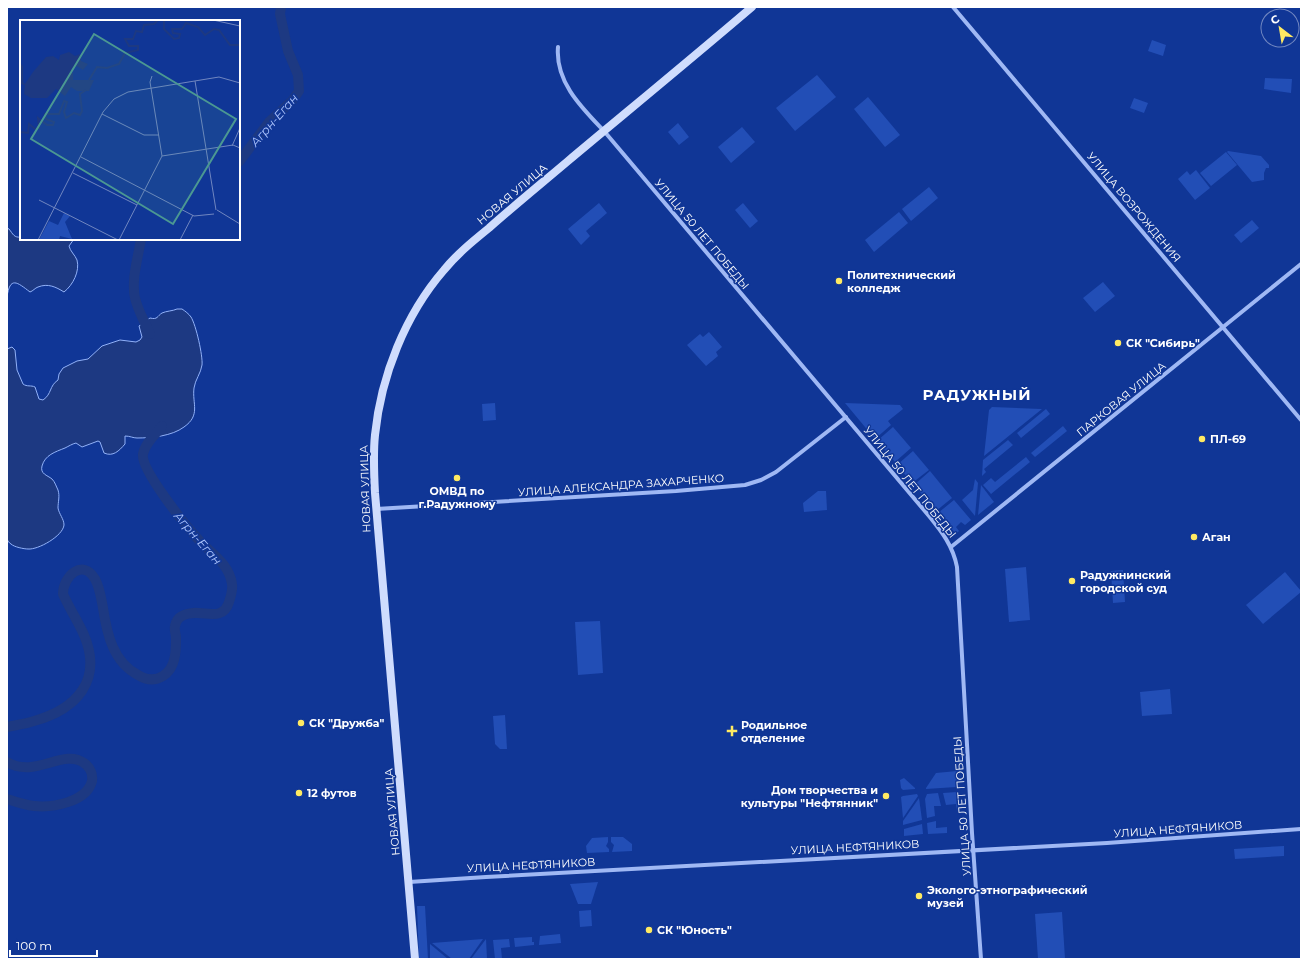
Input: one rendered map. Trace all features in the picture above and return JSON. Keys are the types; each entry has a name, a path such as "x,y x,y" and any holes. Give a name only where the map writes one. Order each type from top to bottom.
{"street":[{"name":"НОВАЯ УЛИЦА","path":"415,959 376,509 374,452 375,433 380,404 393,359 409,322 421,302 443,270 460,253 752,7"},
{"name":"УЛИЦА ВОЗРОЖДЕНИЯ","path":"953,7 1301,420"},
{"name":"УЛИЦА 50 ЛЕТ ПОБЕДЫ","path":"558,47 558,65 570,91 581,106 604,131 846,417 938,527 951,547 957,567 981,959"},
{"name":"ПАРКОВАЯ УЛИЦА","path":"951,547 1301,264"},
{"name":"УЛИЦА АЛЕКСАНДРА ЗАХАРЧЕНКО","path":"376,509 676,491 745,485 761,480 776,472 846,417"},
{"name":"УЛИЦА НЕФТЯНИКОВ","path":"409,882 1178,838 1301,829"}],"shaded area":[{"path":"1152,40 1166,45 1163,56 1148,51"},
{"path":"817,75 836,97 795,131 776,108"},
{"path":"1265,78 1292,79 1291,93 1264,89"},
{"path":"868,97 900,135 885,147 854,109"},
{"path":"1134,98 1148,103 1144,113 1130,108"},
{"path":"678,123 689,137 679,145 668,132"},
{"path":"742,127 755,142 731,163 718,147"},
{"path":"1226,152 1237,165 1211,186 1200,173"},
{"path":"1227,152 1261,156 1269,165 1269,168 1266,168 1264,173 1264,180 1252,182"},
{"path":"1196,170 1210,188 1195,200 1178,179 1187,171 1190,175"},
{"path":"929,187 938,198 911,221 902,209"},
{"path":"599,203 607,213 586,231 590,236 581,245 568,229"},
{"path":"743,203 758,221 750,228 735,210"},
{"path":"899,212 908,223 874,252 865,240"},
{"path":"1252,220 1259,228 1241,243 1234,235"},
{"path":"7,228 15,236 20,237 20,240 73,240 69,246 77,260 78,269 73,282 64,292 55,287 45,285 37,287 30,292 15,283 10,286 7,297"},
{"path":"1103,282 1115,296 1095,312 1083,298"},
{"path":"182,309 191,317 193,321 197,333 202,361 194,388 194,414 189,423 174,433 155,437 136,438 125,436 125,444 113,454 104,453 100,442 98,441 82,447 76,443 72,444 51,454 43,462 42,471 53,480 58,490 58,508 64,523 63,529 49,542 32,549 19,548 10,544 7,539 7,349 12,347 15,350 17,370 23,384 35,387 39,399 43,400 58,380 59,374 63,368 77,361 88,359 102,346 120,340 136,342 140,340 142,337 139,326 150,318 156,318 162,313"},
{"path":"709,332 722,347 716,352 718,356 706,366 687,345 700,334 703,337"},
{"path":"495,403 496,420 483,421 482,404"},
{"path":"845,403 900,405 903,409 888,421 891,425 875,439"},
{"path":"992,407 1042,409 984,456 989,410"},
{"path":"1046,409 1050,414 1021,438 1017,433"},
{"path":"1063,426 1067,431 1035,457 1031,453"},
{"path":"893,427 911,448 895,462 877,441"},
{"path":"1008,440 1013,445 984,469 986,472 982,476 983,460"},
{"path":"913,451 929,470 912,483 897,465"},
{"path":"1026,457 1030,462 991,494 983,485 991,478 995,482"},
{"path":"930,471 952,498 936,511 914,485"},
{"path":"975,479 978,483 975,516 962,500 973,490"},
{"path":"981,485 994,502 978,515"},
{"path":"818,491 826,491 827,510 804,512 803,503"},
{"path":"954,500 971,520 965,525 961,522 956,527 959,531 956,534 938,513"},
{"path":"1026,567 1030,620 1009,622 1005,569"},
{"path":"1123,570 1125,602 1113,603 1111,571"},
{"path":"1285,572 1301,592 1263,624 1246,605"},
{"path":"600,621 603,673 578,675 575,622"},
{"path":"1170,689 1172,714 1142,716 1140,692"},
{"path":"505,715 507,749 500,749 495,744 493,716"},
{"path":"957,771 958,786 926,789 936,773"},
{"path":"904,778 915,789 903,790 901,788 900,780"},
{"path":"957,792 960,810 957,811 956,804 946,805 943,793"},
{"path":"938,793 941,806 934,806 935,816 927,818 925,799 927,794"},
{"path":"917,794 918,796 903,818 901,797"},
{"path":"919,798 922,820 903,825 903,821"},
{"path":"936,821 936,828 947,827 947,833 928,834 927,823"},
{"path":"922,824 923,834 904,836 904,829"},
{"path":"608,837 606,846 609,849 609,852 587,853 586,846 592,838"},
{"path":"611,837 623,837 632,844 632,851 612,852 614,845 611,842"},
{"path":"1284,846 1284,856 1235,859 1234,849"},
{"path":"598,882 591,904 578,904 570,884"},
{"path":"417,906 425,906 428,959 419,959"},
{"path":"591,910 592,926 580,927 579,911"},
{"path":"1062,912 1065,959 1038,959 1035,914"},
{"path":"560,934 561,943 539,945 540,936"},
{"path":"532,937 532,942 534,942 534,945 515,947 514,938"},
{"path":"483,939 469,959 452,959 432,943"},
{"path":"486,939 487,959 471,959"},
{"path":"509,939 510,947 501,948 502,959 495,959 493,940"},
{"path":"430,944 448,959 430,959"}],"waterway":[{"name":"Агрн-Еган","path":"240,161 269,122 292,101 299,91 298,75 288,51 280,14 281,7"},
{"name":"Агрн-Еган","path":"141,240 134,276 134,291 138,307 150,334"},
{"name":"Агрн-Еган","path":"7,727 34,721 63,709 74,700 88,679 90,666 89,651 84,635 63,594 66,581 74,572 85,570 95,579 100,593 109,637 117,655 129,669 147,679 160,678 171,669 175,654 175,626 179,618 189,613 216,614 226,609 232,593 232,584 227,570 184,522 156,484 144,461 143,454 146,446 162,426"},
{"name":"Агрн-Еган","path":"7,762 17,766 28,767 67,759 76,759 88,767 92,776 92,781 89,788 83,794 76,799 59,805 34,806 7,799"}],"place":[{"name":"Политехнический колледж","path":"839,281"},
{"name":"СК \"Сибирь\"","path":"1118,343"},
{"name":"ПЛ-69","path":"1202,439"},
{"name":"ОМВД по г.Радужному","path":"457,478"},
{"name":"Аган","path":"1194,537"},
{"name":"Радужнинский городской суд","path":"1072,581"},
{"name":"СК \"Дружба\"","path":"301,723"},
{"name":"Родильное отделение","path":"732,731"},
{"name":"12 футов","path":"299,793"},
{"name":"Дом творчества и культуры \"Нефтянник\"","path":"886,796"},
{"name":"Эколого-этнографический музей","path":"919,896"},
{"name":"СК \"Юность\"","path":"649,930"}],"district":[{"name":"РАДУЖНЫЙ","path":"977,394"}]}
